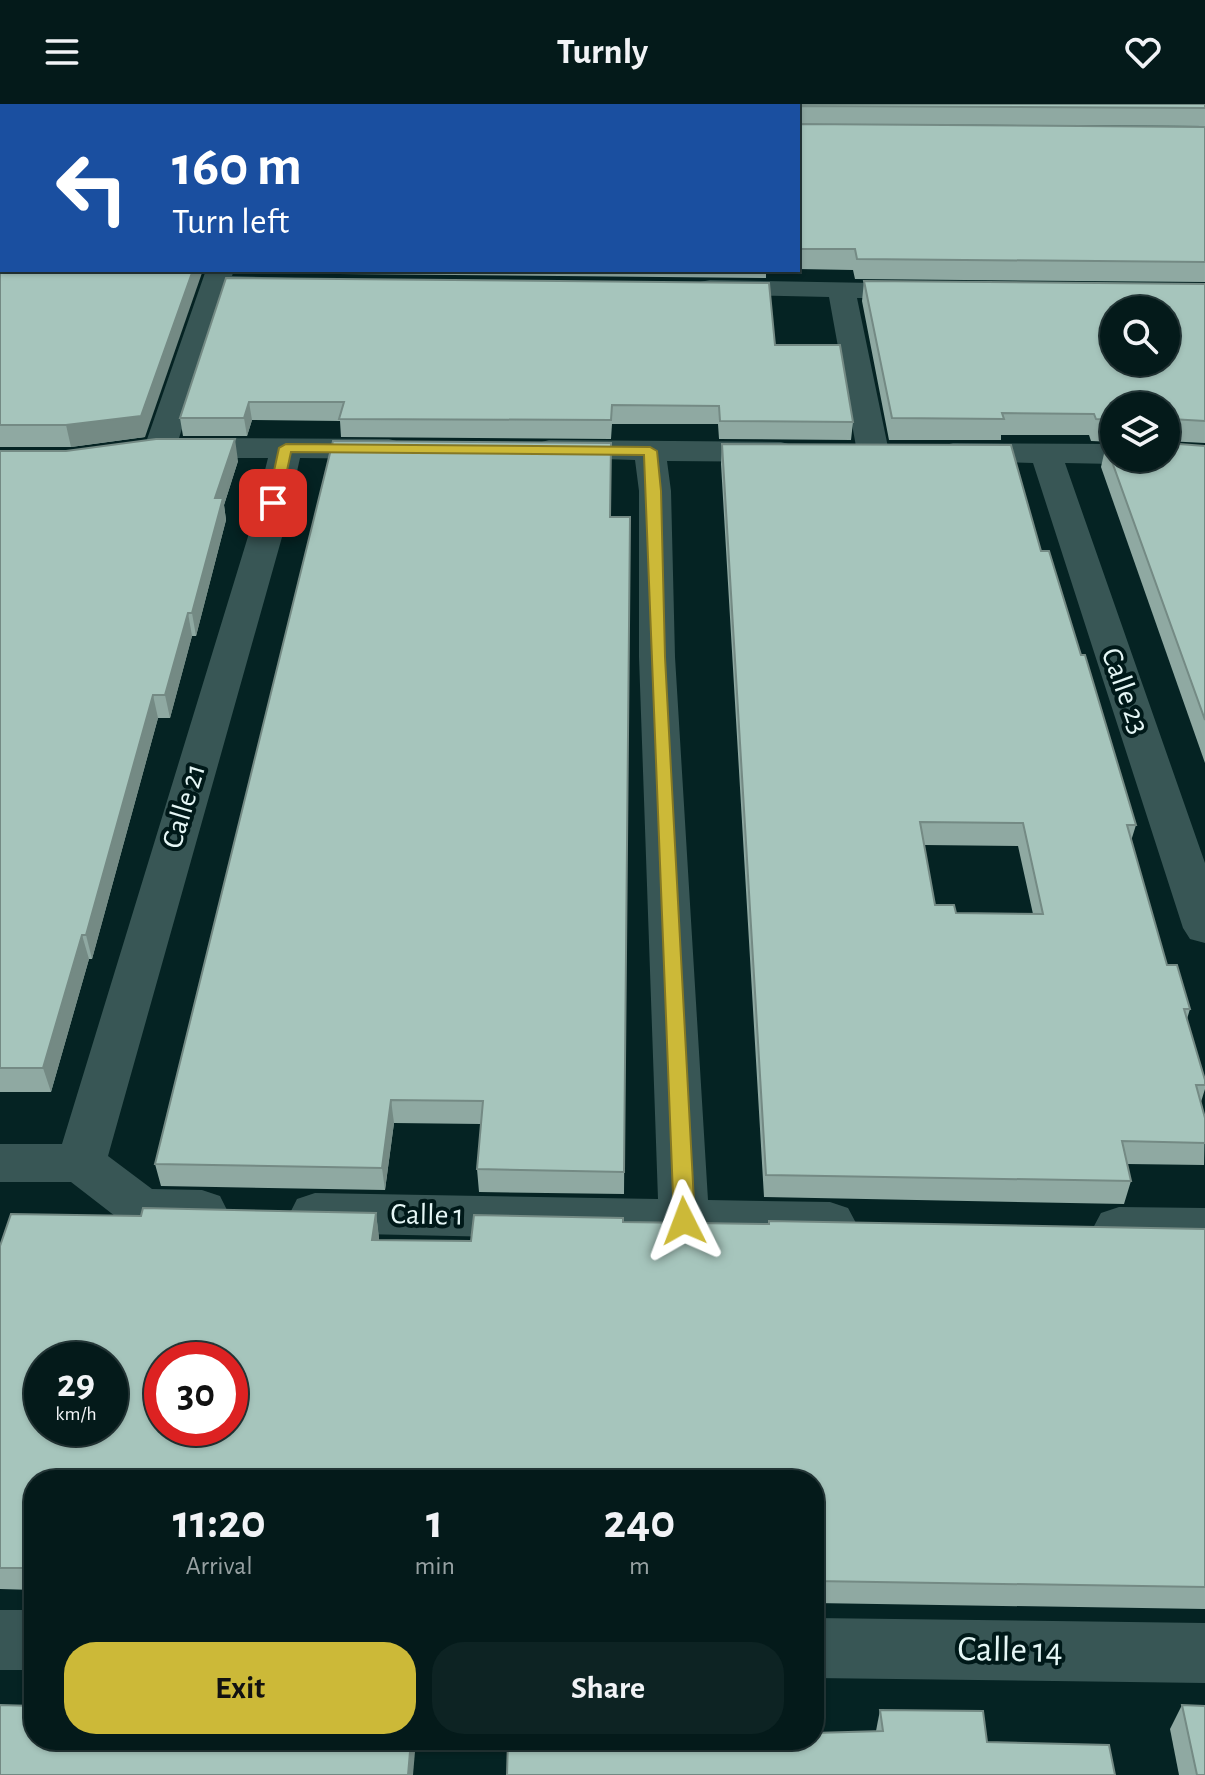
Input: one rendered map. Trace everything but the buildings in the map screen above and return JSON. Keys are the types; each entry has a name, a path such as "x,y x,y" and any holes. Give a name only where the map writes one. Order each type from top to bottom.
{"street":[{"path":"310,285 218,277 145,450 413,449"},
{"path":"685,288 953,291"},
{"path":"842,290 899,453"},
{"name":"Calle 21","path":"81,1163 267,530 286,448"},
{"path":"523,450 809,452"},
{"path":"650,451 655,491 657,657 684,1221"},
{"path":"841,452 1100,454"},
{"name":"Calle 23","path":"1046,454 1077,558 1171,819 1205,928"},
{"path":"0,1163 81,1163"},
{"name":"Calle 1","path":"81,1163 142,1209 874,1224"},
{"path":"1079,1227 1205,1229"},
{"path":"0,1640 24,1640"},
{"name":"Calle 14","path":"824,1648 1205,1653"}],"route":[{"path":"273,503 286,448 650,451 655,491 657,657 684,1221"}]}
